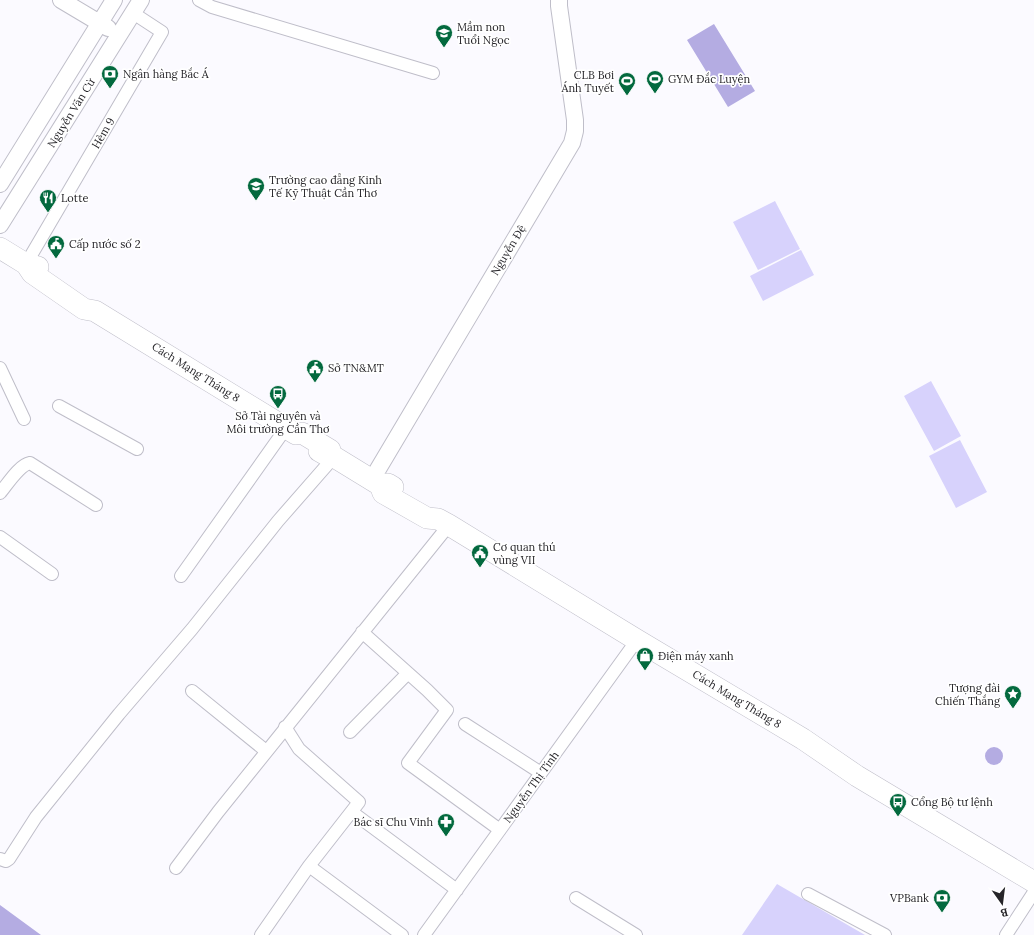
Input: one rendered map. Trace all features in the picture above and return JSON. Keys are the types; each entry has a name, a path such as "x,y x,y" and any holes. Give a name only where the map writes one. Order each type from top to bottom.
{"highway":[{"name":"Cách Mạng Tháng 8","path":"0,248 26,264 36,266 90,301 95,311 291,431 302,433 330,450 332,456 375,483 388,484 433,510 443,522 804,739 858,776 1034,882"}],"street":[{"path":"61,0 120,34"},
{"name":"Nguyễn Văn Cừ","path":"0,184 114,0"},
{"path":"199,0 212,7 433,73"},
{"name":"Nguyễn Đệ","path":"375,483 572,143 576,120 559,0"},
{"name":"Nguyễn Văn Cừ","path":"0,225 137,7"},
{"name":"Hẻm 9","path":"26,264 162,32 137,7"},
{"path":"0,368 24,419"},
{"path":"59,406 137,449"},
{"path":"181,576 291,431"},
{"path":"0,859 6,861 8,859 36,817 119,714 192,629 332,456"},
{"path":"0,493 21,468 30,463 96,504"},
{"path":"176,868 266,751 362,632 443,522"},
{"path":"0,537 52,574"},
{"path":"362,632 428,690 447,710 408,763 500,830"},
{"name":"Nguyễn Thị Tính","path":"424,935 637,640"},
{"path":"350,732 408,673"},
{"path":"192,690 266,751"},
{"path":"465,724 541,773"},
{"path":"263,934 310,866 359,802 299,749 285,727"},
{"path":"352,812 457,890"},
{"path":"310,866 402,935"},
{"path":"1006,935 1034,892"},
{"path":"808,894 885,935"},
{"path":"576,898 636,935"}],"shaded area":[{"path":"714,24 755,91 728,107 687,40"},
{"path":"775,201 800,249 758,270 733,222"},
{"path":"801,250 814,275 763,301 750,276"},
{"path":"931,381 961,436 934,451 904,396"},
{"path":"960,440 987,492 956,508 929,456"},
{"path":"994,747 1000,750 1003,756 1000,762 994,765 988,762 985,756 988,750"},
{"path":"777,884 865,935 742,935"},
{"path":"0,905 41,935 0,935"}],"place":[{"name":"Mầm non Tuổi Ngọc","path":"444,48"},
{"name":"Ngân hàng Bắc Á","path":"110,89"},
{"name":"GYM Đắc Luyện","path":"655,94"},
{"name":"CLB Bơi Ánh Tuyết","path":"627,96"},
{"name":"Trường cao đẳng Kinh Tế Kỹ Thuật Cần Thơ","path":"256,201"},
{"name":"Lotte","path":"48,213"},
{"name":"Cấp nước số 2","path":"56,259"},
{"name":"Sở TN&MT","path":"315,383"},
{"name":"Sở Tài nguyên và Môi trường Cần Thơ","path":"278,409"},
{"name":"Cơ quan thú vùng VII","path":"480,568"},
{"name":"Điện máy xanh","path":"645,671"},
{"name":"Tượng đài Chiến Thắng","path":"1013,709"},
{"name":"Cổng Bộ tư lệnh","path":"898,817"},
{"name":"Bác sĩ Chu Vinh","path":"446,837"},
{"name":"VPBank","path":"942,913"}]}
